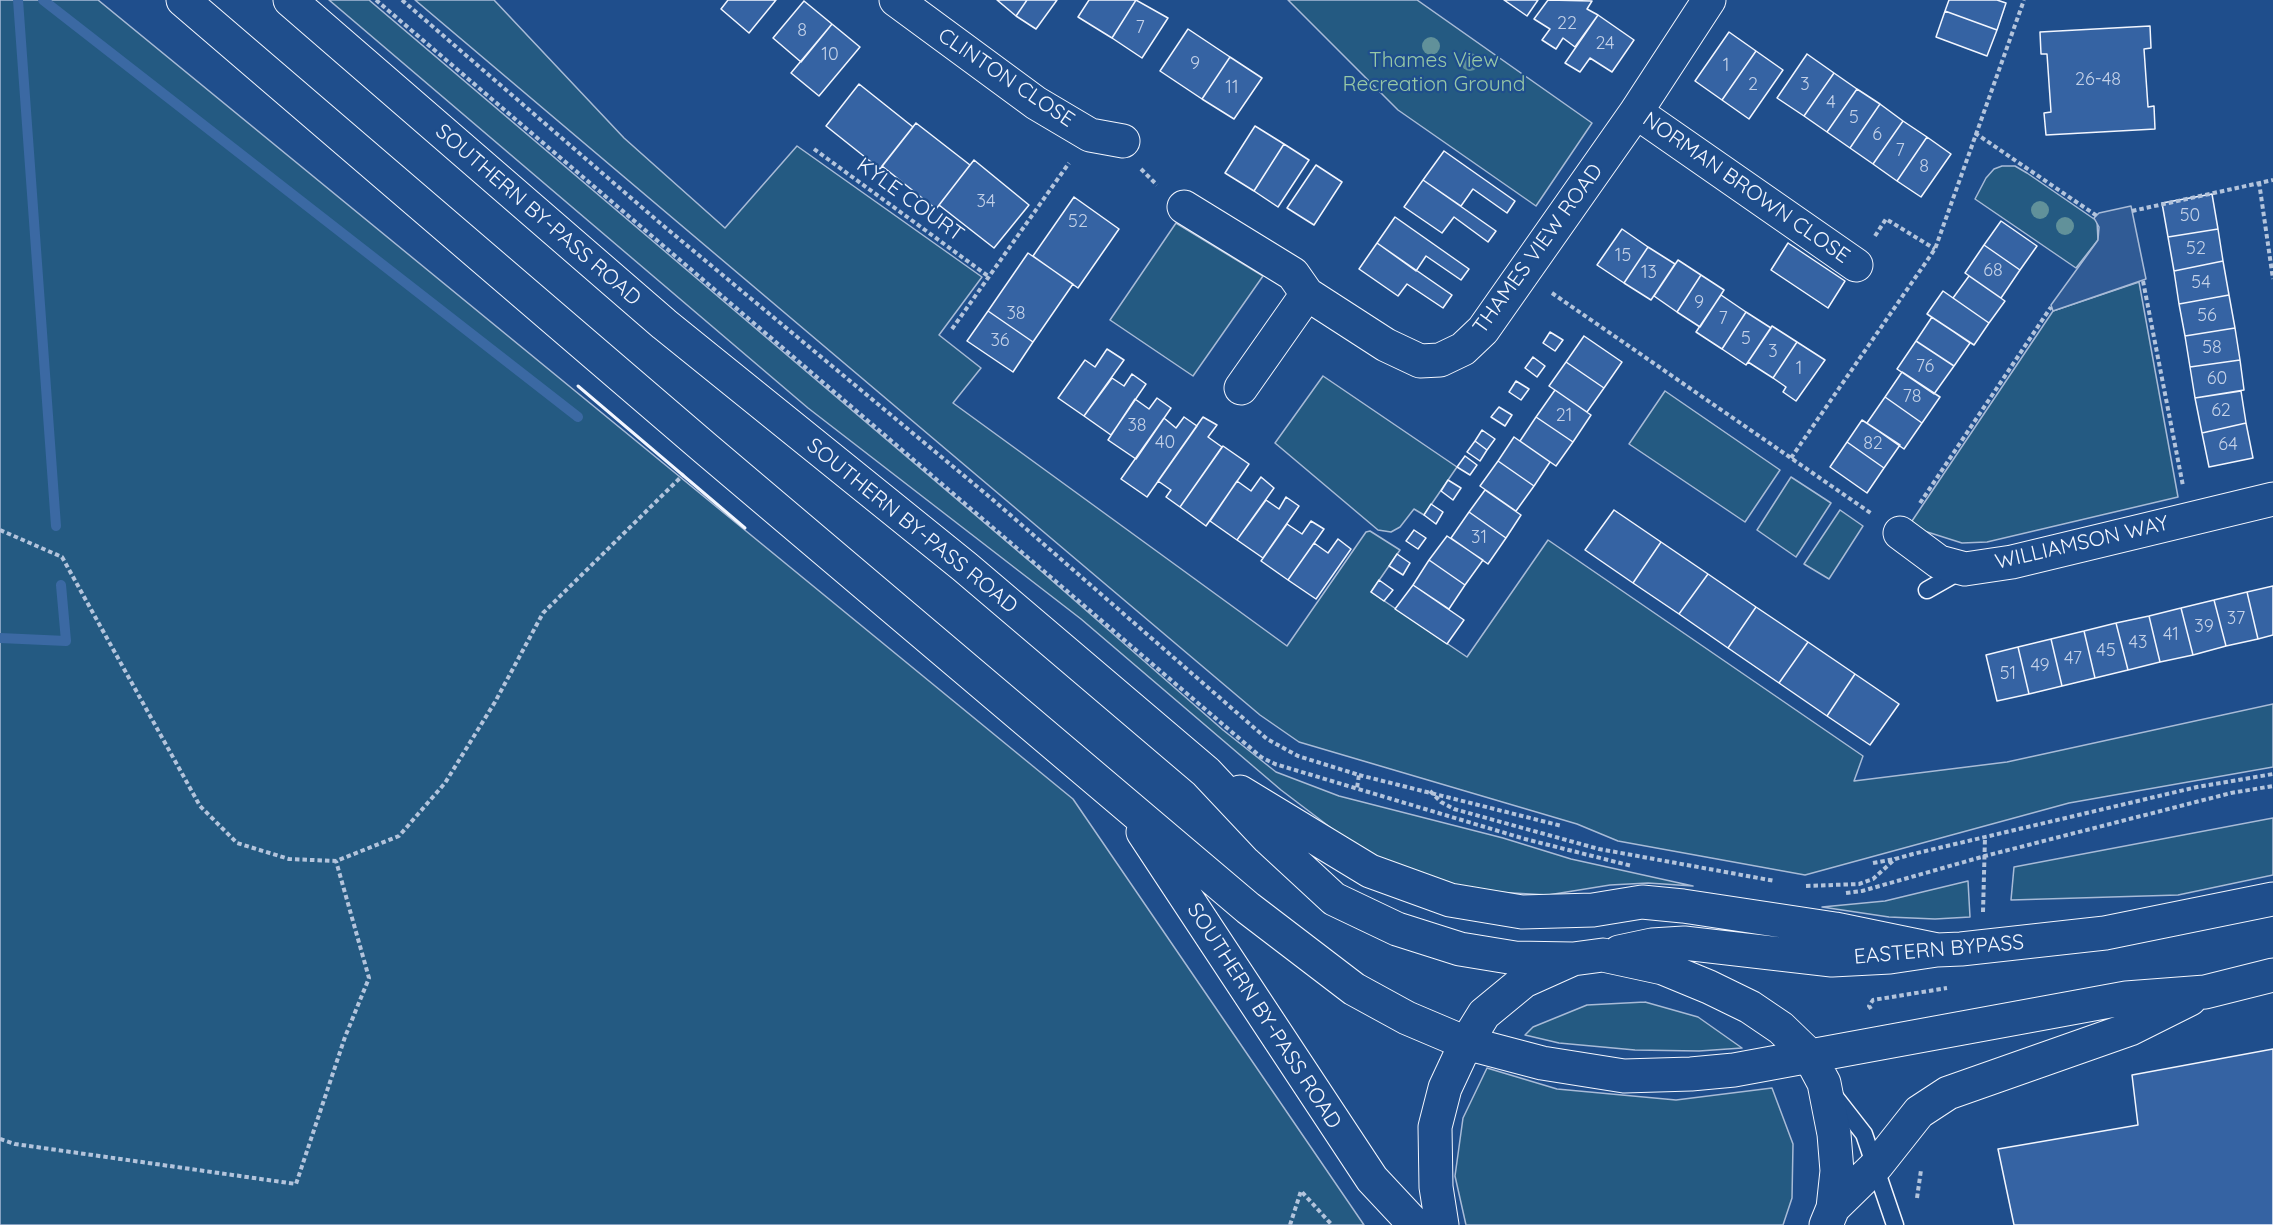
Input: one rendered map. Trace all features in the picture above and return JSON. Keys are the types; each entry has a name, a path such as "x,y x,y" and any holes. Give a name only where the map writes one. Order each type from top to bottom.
{"main road":[{"name":"SOUTHERN BY-PASS ROAD","path":"183,0 705,448 1248,908 1353,989 1407,1018 1466,1043 1542,1063 1624,1076 1734,1070 1817,1069"},
{"name":"SOUTHERN BY-PASS ROAD","path":"290,0 664,324 965,567 1206,772 1268,838 1334,899 1397,929 1460,949 1515,958 1588,957"},
{"name":"CLINTON CLOSE","path":"896,0 1036,103 1090,135 1123,141"},
{"name":"THAMES VIEW ROAD","path":"1184,207 1293,274 1307,294 1386,345 1420,360 1440,360 1463,349 1483,330 1636,112 1709,0"},
{"name":"NORMAN BROWN CLOSE","path":"1636,112 1856,266"},
{"path":"1241,388 1307,294"},
{"name":"WILLIAMSON WAY","path":"1900,533 1939,562 1965,569 2012,561 2273,499"},
{"path":"1206,772 1370,871 1450,900 1522,912 1593,910 1642,902 1683,906 1835,929 1937,950"},
{"name":"SOUTHERN BY-PASS ROAD","path":"1122,800 1372,1179 1414,1225"},
{"name":"EASTERN BYPASS","path":"1588,957 1652,945 1684,943 1832,960 1890,957 2105,933 2273,899"},
{"path":"1442,1225 1436,1187 1435,1127 1445,1088 1466,1043 1484,1014 1524,981 1588,957 1663,968 1709,987 1758,1012 1781,1028 1817,1069 1834,1134 1837,1171 1829,1217"},
{"path":"1817,1069 1886,1041 2126,998 2205,992 2273,975"},
{"path":"1829,1217 1877,1165 1919,1112 1948,1093 2130,1029 2205,992"}],"lane":[{"path":"1927,590 1965,569"},
{"path":"1817,1069 1864,1134 1877,1165 1895,1225"}],"path":[{"path":"376,0 1261,757 1275,764 1525,838 1636,867"},
{"path":"402,0 660,223 992,500 1267,739 1298,756 1359,775 1562,826"},
{"path":"1791,458 1935,249 2024,0"},
{"path":"1975,133 2097,216"},
{"path":"952,329 1090,135"},
{"path":"1123,141 1148,178 1184,207"},
{"name":"KYLE COURT","path":"814,149 988,276"},
{"path":"2132,211 2273,180"},
{"path":"2259,182 2273,279"},
{"path":"1886,219 1935,249"},
{"path":"1522,272 1900,533 2051,307"},
{"path":"2143,281 2189,519"},
{"path":"0,530 62,557 200,806 237,843 289,859 336,861 399,836 445,783 495,702 543,614 683,474 705,448"},
{"path":"1873,863 2197,787 2273,774"},
{"path":"1357,788 1359,775"},
{"path":"1841,893 1862,891 1985,856 2231,793 2273,786"},
{"path":"1430,791 1441,802 1454,809 1599,849 1776,881"},
{"path":"1984,947 1982,921 1985,837"},
{"path":"1796,885 1859,884 1873,879 1895,859"},
{"path":"0,1139 15,1144 296,1184 345,1038 369,978 336,861"},
{"path":"1886,1041 1869,1005 1873,1000 1954,987"},
{"path":"1916,1202 1923,1163"},
{"path":"1290,1225 1301,1191 1332,1225"}],"green space":[{"path":"0,0 98,0 1073,799 1364,1225 0,1225"},
{"path":"329,0 369,0 1033,564 1223,730 1276,772 1339,796 1503,838 1571,859 1693,886 1648,883 1610,885 1548,895 1495,892 1456,886 1378,857 1339,834 1281,790 1081,619 808,408"},
{"path":"415,0 494,0 624,138 725,228 797,146 982,277 939,335 981,368 953,403 1287,646 1366,532 1370,531 1400,550 1371,592 1467,657 1548,540 1863,756 1854,781 2007,762 2273,704 2273,767 2069,803 1805,875 1618,841 1577,824 1299,742 1260,715"},
{"name":"Thames View Recreation Ground","path":"1288,0 1417,0 1592,123 1536,206 1398,110"},
{"path":"2002,166 2015,166 2097,221 2098,240 2076,268 1975,199 1986,178 1994,169"},
{"path":"1176,223 1263,276 1193,376 1110,320"},
{"path":"2139,282 2178,497 1987,542 1962,543 1921,530 1910,524 2053,311"},
{"path":"1323,376 1457,467 1424,515 1414,509 1400,527 1391,532 1378,530 1275,443"},
{"path":"1665,391 1780,470 1745,522 1629,444"},
{"path":"1791,477 1831,503 1796,557 1757,530"},
{"path":"1840,510 1863,526 1829,579 1804,564"},
{"path":"2273,818 2273,875 2178,895 2011,900 2014,867"},
{"path":"1968,881 1970,917 1935,919 1889,917 1822,907 1885,901"},
{"path":"1645,1002 1698,1017 1742,1048 1699,1051 1635,1050 1559,1043 1525,1035 1533,1027 1587,1005"},
{"path":"1487,1068 1557,1089 1676,1100 1772,1088 1793,1144 1792,1198 1783,1225 1466,1225 1455,1176 1463,1118"}],"shaded area":[{"path":"2131,206 2146,279 2053,311 2051,305 2098,240 2099,227 2094,218 2099,213"}],"building":[{"path":"728,0 776,0 749,33 721,9"},
{"path":"997,0 1027,0 1016,16"},
{"path":"1027,0 1057,0 1036,29 1016,16"},
{"path":"1089,0 1136,0 1112,38 1078,17"},
{"path":"1136,0 1168,18 1142,58 1112,38"},
{"path":"1504,0 1538,0 1527,16"},
{"path":"1548,0 1592,1 1587,9 1598,15 1575,47 1563,38 1556,49 1542,40 1550,29 1534,19"},
{"path":"1949,0 1997,0 2006,3 1997,30 1945,11"},
{"path":"804,1 832,24 801,62 773,38"},
{"path":"1945,11 1997,30 1987,56 1936,37"},
{"path":"1598,15 1634,40 1612,72 1590,58 1580,72 1565,63"},
{"path":"832,24 860,47 819,96 791,73"},
{"path":"2150,26 2151,48 2144,49 2148,107 2154,106 2155,129 2046,135 2044,113 2051,112 2047,54 2041,54 2040,32"},
{"path":"1188,29 1230,57 1202,99 1160,71"},
{"path":"1729,32 1756,51 1722,100 1695,81"},
{"path":"1756,51 1783,70 1749,119 1722,100"},
{"path":"1807,54 1834,73 1804,116 1777,98"},
{"path":"1230,57 1262,78 1234,119 1202,99"},
{"path":"1834,73 1857,89 1827,132 1804,116"},
{"path":"859,84 913,127 880,169 826,126"},
{"path":"1857,89 1880,104 1850,148 1827,132"},
{"path":"1880,104 1903,121 1873,164 1850,148"},
{"path":"1903,121 1927,137 1897,181 1873,164"},
{"path":"916,123 970,165 936,209 882,166"},
{"path":"1255,126 1284,144 1254,191 1225,173"},
{"path":"1927,137 1951,154 1921,197 1897,181"},
{"path":"1284,144 1309,160 1278,207 1254,191"},
{"path":"1444,151 1515,201 1507,213 1473,189 1461,206 1423,180"},
{"path":"974,160 1029,205 994,248 939,205"},
{"path":"1316,165 1342,182 1314,225 1287,208"},
{"path":"1423,180 1496,231 1488,242 1454,217 1442,233 1404,207"},
{"path":"2212,194 2218,229 2168,237 2162,203"},
{"path":"1074,197 1119,229 1078,288 1033,256"},
{"path":"1395,217 1469,269 1461,280 1426,256 1416,271 1377,243"},
{"path":"2001,221 2037,246 2020,270 1984,245"},
{"path":"1622,229 1648,247 1624,283 1597,265"},
{"path":"2218,229 2223,261 2174,271 2168,237"},
{"path":"1377,243 1452,295 1443,308 1407,284 1398,296 1359,269"},
{"path":"1788,243 1845,281 1828,308 1771,270"},
{"path":"1984,245 2020,270 2001,298 1965,273"},
{"path":"1648,247 1675,264 1651,300 1624,283"},
{"path":"1028,253 1073,284 1033,342 988,311"},
{"path":"1678,260 1701,275 1677,312 1654,296"},
{"path":"2223,261 2229,295 2179,304 2174,271"},
{"path":"1701,275 1724,290 1700,327 1677,312"},
{"path":"1969,276 2005,301 1989,323 1953,298"},
{"path":"1943,291 1989,323 1974,345 1927,314"},
{"path":"1721,295 1746,312 1722,349 1696,332"},
{"path":"2229,295 2235,328 2185,336 2179,304"},
{"path":"988,311 1033,342 1013,372 967,341"},
{"path":"1746,312 1771,328 1746,365 1722,349"},
{"path":"1932,317 1970,343 1954,366 1916,341"},
{"path":"1772,326 1797,342 1773,378 1748,362"},
{"path":"2235,328 2240,360 2190,367 2185,336"},
{"path":"1550,332 1563,340 1555,351 1543,343"},
{"path":"1584,336 1622,362 1604,388 1566,362"},
{"path":"1916,341 1954,366 1934,394 1897,369"},
{"path":"1797,342 1825,360 1796,401 1783,392 1786,387 1773,378"},
{"path":"1107,349 1124,360 1084,416 1058,398 1085,360 1095,367"},
{"path":"1533,357 1545,366 1537,377 1525,368"},
{"path":"2240,360 2244,390 2195,398 2190,367"},
{"path":"1566,362 1604,388 1587,412 1549,386"},
{"path":"1902,372 1940,397 1922,423 1885,397"},
{"path":"1132,374 1146,384 1111,435 1084,416 1112,378 1124,386"},
{"path":"1516,381 1529,389 1521,400 1509,392"},
{"path":"1555,390 1591,415 1573,442 1536,417"},
{"path":"2241,391 2246,423 2202,433 2195,398"},
{"path":"1885,397 1922,423 1904,449 1867,423"},
{"path":"1157,398 1171,408 1136,459 1108,440 1135,399 1149,409"},
{"path":"1499,407 1512,415 1505,426 1491,417"},
{"path":"1184,417 1197,426 1147,497 1121,479 1164,418 1176,428"},
{"path":"1203,417 1217,425 1208,437 1222,447 1180,507 1166,497 1171,490 1158,481"},
{"path":"1536,417 1573,442 1556,466 1520,441"},
{"path":"1862,420 1900,445 1884,468 1847,442"},
{"path":"2246,423 2253,458 2209,467 2202,433"},
{"path":"1482,430 1495,439 1487,450 1475,441"},
{"path":"1514,437 1550,462 1534,486 1498,461"},
{"path":"1475,441 1487,450 1480,461 1467,452"},
{"path":"1847,442 1884,468 1867,493 1830,467"},
{"path":"1223,446 1249,464 1206,526 1180,507"},
{"path":"1465,456 1477,465 1470,475 1457,467"},
{"path":"1498,461 1534,486 1516,511 1480,486"},
{"path":"1261,477 1274,488 1237,540 1210,521 1237,481 1251,491"},
{"path":"1448,480 1461,488 1453,500 1441,491"},
{"path":"1485,490 1521,515 1506,538 1469,512"},
{"path":"1286,497 1299,506 1263,558 1237,540 1266,500 1279,509"},
{"path":"1431,504 1443,512 1436,524 1424,515"},
{"path":"1614,510 1661,542 1633,583 1585,550"},
{"path":"1469,512 1506,538 1488,564 1451,538"},
{"path":"1311,521 1324,529 1288,580 1261,561 1287,524 1302,534"},
{"path":"1414,530 1426,538 1418,549 1406,541"},
{"path":"1447,536 1483,560 1465,585 1429,560"},
{"path":"1338,539 1351,549 1316,599 1288,580 1314,543 1328,553"},
{"path":"1661,542 1708,574 1679,614 1633,583"},
{"path":"1397,554 1410,563 1403,575 1389,566"},
{"path":"1429,560 1465,585 1449,609 1413,585"},
{"path":"1708,574 1756,607 1728,648 1679,614"},
{"path":"1379,580 1393,590 1384,601 1371,592"},
{"path":"1413,585 1464,620 1447,644 1395,609"},
{"path":"2273,586 2273,635 2258,639 2247,592"},
{"path":"2247,592 2258,639 2226,646 2214,600"},
{"path":"2214,600 2226,646 2193,655 2181,608"},
{"path":"1756,607 1808,642 1779,683 1728,648"},
{"path":"2181,608 2193,655 2160,662 2149,616"},
{"path":"2149,616 2160,662 2128,670 2116,623"},
{"path":"2116,623 2128,670 2095,678 2084,631"},
{"path":"2084,631 2095,678 2062,686 2051,639"},
{"path":"2051,639 2062,686 2029,694 2018,647"},
{"path":"1808,642 1855,674 1827,716 1779,683"},
{"path":"2018,647 2029,694 1997,701 1986,655"},
{"path":"1855,674 1899,704 1870,745 1827,716"},
{"path":"2273,1049 2273,1225 2014,1225 1998,1149 2138,1125 2132,1075"}],"waterway":[{"path":"18,0 56,526"},
{"path":"43,0 578,417"},
{"path":"0,638 66,641 61,585"}],"wall":[{"path":"578,386 745,528"}]}
